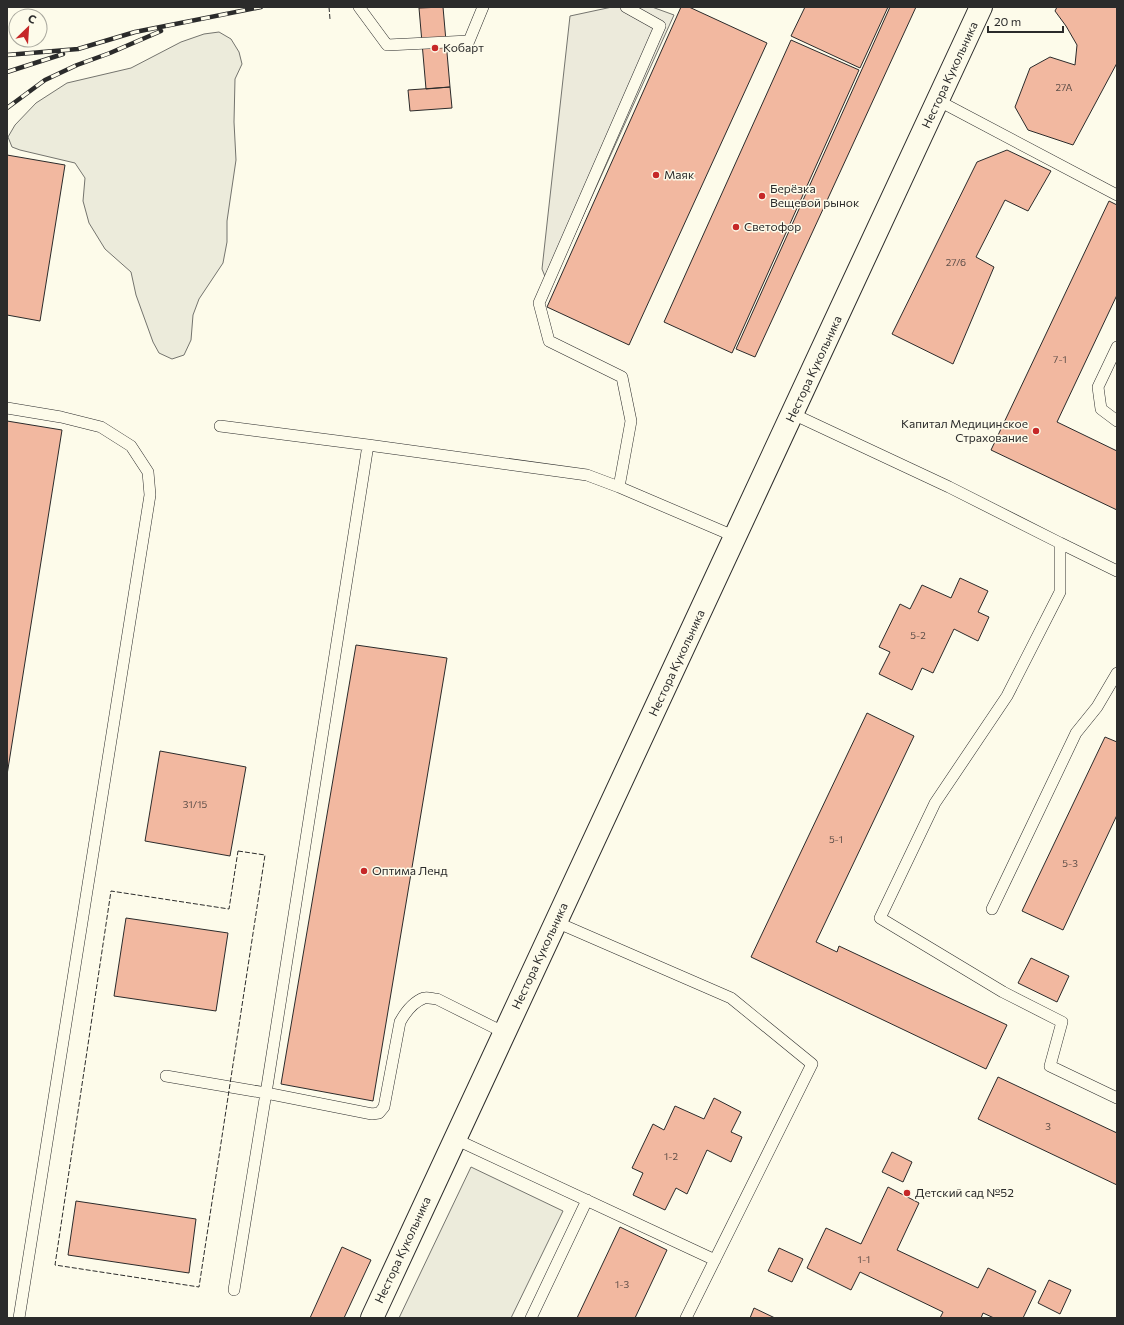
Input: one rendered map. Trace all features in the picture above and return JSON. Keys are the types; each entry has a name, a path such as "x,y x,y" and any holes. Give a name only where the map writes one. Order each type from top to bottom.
{"street":[{"name":"Нестора Кукольника","path":"372,1318 981,7"}],"lane":[{"path":"359,7 387,45 469,41 483,7"},
{"path":"619,487 631,420 622,377 549,341 539,303 660,26 626,7"},
{"path":"939,100 1117,195"},
{"path":"1117,347 1098,387 1101,409 1117,421"},
{"path":"7,408 61,417 101,427 131,446 148,472 150,495 19,1318"},
{"path":"793,414 949,487 1117,571"},
{"path":"220,426 587,475 619,487 736,537"},
{"path":"234,1290 368,445"},
{"path":"1060,543 1060,592 1007,696 935,803 880,918 1004,992 1062,1022 1050,1066 1117,1098"},
{"path":"992,909 1076,733 1097,707 1117,673"},
{"path":"556,922 731,998 812,1064 686,1318"},
{"path":"166,1076 266,1093 372,1114 379,1113 384,1107 400,1022 406,1012 414,1004 425,998 437,999 505,1033"},
{"path":"455,1139 715,1260"},
{"path":"531,1318 587,1200"}],"shaded area":[{"path":"612,7 652,7 674,15 550,289 542,269 570,16"},
{"path":"219,32 231,39 239,52 242,64 235,79 234,122 236,160 227,221 227,242 223,263 199,299 193,315 191,340 184,355 172,359 159,353 153,342 136,295 131,272 105,249 89,223 83,201 85,178 75,163 12,147 8,137 15,125 36,103 67,83 131,68 181,42 204,34"},
{"path":"471,1167 563,1211 511,1318 399,1318"}],"building":[{"name":"Кобарт","path":"443,7 450,87 426,89 419,8"},
{"name":"Маяк","path":"681,7 689,7 767,43 629,345 547,307"},
{"path":"805,7 888,7 860,68 791,36"},
{"path":"890,7 916,7 755,357 736,349"},
{"path":"1057,7 1117,7 1117,63 1073,145 1028,130 1015,107 1030,68 1050,57 1075,65 1077,45 1055,11"},
{"name":"Берёзка Вещевой рынок","path":"791,40 859,70 732,353 664,322"},
{"path":"450,87 452,108 410,111 408,90"},
{"path":"1007,150 1051,171 1028,211 1005,200 976,257 994,267 953,364 892,334 977,162"},
{"path":"7,155 65,165 40,321 7,315"},
{"path":"1109,201 1117,205 1117,295 1057,422 1117,451 1117,510 991,450"},
{"path":"7,421 62,430 7,775"},
{"path":"960,578 988,591 978,612 989,617 978,641 954,629 933,673 922,668 912,690 879,674 890,652 879,647 900,604 910,609 922,585 951,598"},
{"name":"Оптима Ленд","path":"356,645 447,658 373,1101 281,1084"},
{"path":"867,713 914,736 816,942 837,952 839,946 1007,1025 986,1069 751,957"},
{"path":"1105,737 1117,742 1117,815 1063,930 1022,911"},
{"path":"160,751 246,767 230,856 145,841"},
{"path":"126,918 228,933 216,1011 114,996"},
{"path":"1031,958 1069,976 1057,1002 1018,983"},
{"path":"998,1077 1117,1133 1117,1185 978,1119"},
{"path":"714,1098 741,1112 731,1132 742,1137 731,1162 707,1150 687,1194 676,1188 665,1210 633,1195 643,1173 632,1168 653,1124 664,1130 675,1106 704,1119"},
{"path":"892,1152 912,1162 903,1182 882,1172"},
{"path":"888,1187 919,1203 897,1250 978,1288 988,1268 1036,1291 1023,1318 994,1318 983,1313 981,1318 940,1318 943,1312 860,1272 851,1290 807,1268 826,1228 861,1244"},
{"path":"76,1201 196,1219 189,1273 68,1255"},
{"path":"620,1227 667,1250 635,1318 577,1318"},
{"path":"342,1247 371,1260 344,1318 310,1318"},
{"path":"779,1248 803,1259 792,1282 768,1271"},
{"path":"1049,1280 1071,1290 1060,1314 1038,1303"},
{"path":"754,1308 775,1318 750,1318"}],"railway":[{"path":"7,55 78,49 135,32 261,7"},
{"path":"7,108 45,80 77,65 110,53 161,31"},
{"path":"7,72 63,54"}],"fence":[{"path":"329,7 330,19"},
{"path":"238,851 265,855 199,1287 55,1265 111,891 229,909 238,851"}],"place":[{"name":"Кобарт","path":"435,48"},
{"name":"Маяк","path":"656,175"},
{"name":"Берёзка Вещевой рынок","path":"762,196"},
{"name":"Светофор","path":"736,227"},
{"name":"Капитал Медицинское Страхование","path":"1036,431"},
{"name":"Оптима Ленд","path":"364,871"},
{"name":"Детский сад №52","path":"907,1193"}]}
